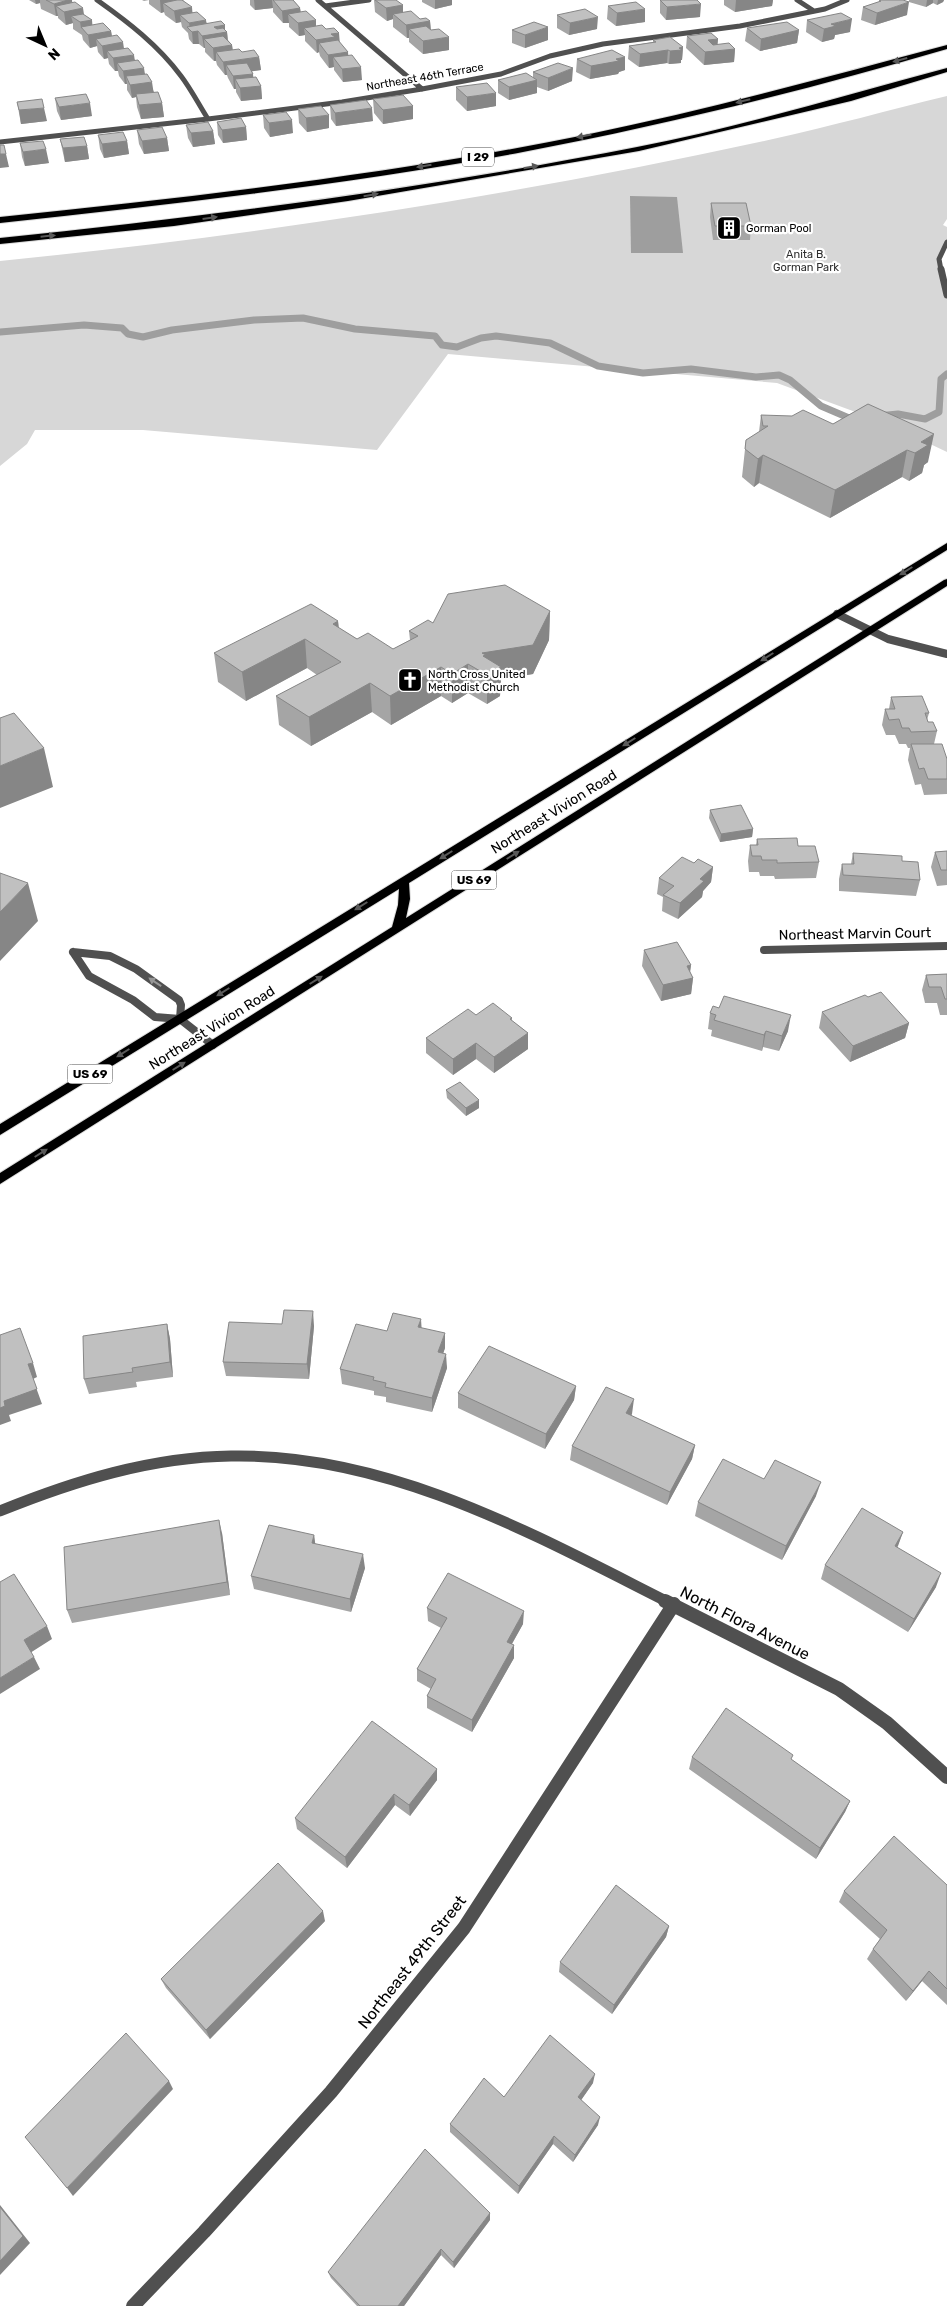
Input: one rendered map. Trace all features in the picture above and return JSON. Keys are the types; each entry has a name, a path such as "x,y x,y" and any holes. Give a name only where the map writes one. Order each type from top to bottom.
{"highway":[{"name":"I 29","path":"0,220 128,207 312,183 463,160 622,129 712,109 947,48"},
{"name":"I 29","path":"0,241 174,223 348,199 640,149 848,99 947,70"}],"main road":[{"name":"Northeast Vivion Road","path":"0,1130 947,546"},
{"name":"Northeast Vivion Road","path":"0,1179 947,582"},
{"path":"397,928 404,907 406,893 403,881"}],"street":[{"path":"97,0 140,33 165,58 181,76 208,119"},
{"path":"318,0 422,89"},
{"path":"325,6 369,0"},
{"path":"797,0 814,11"},
{"name":"Northeast 46th Terrace","path":"0,142 208,119 342,102 422,89 501,74 550,56 603,44 740,26 814,11 847,0"},
{"path":"947,242 939,259 947,295"},
{"path":"837,614 888,639 946,656"},
{"name":"Northeast Marvin Court","path":"764,950 947,946"},
{"path":"180,1018 181,1005 179,1000 136,969 110,956 73,952 89,976 133,1000 155,1017 180,1018 213,1045"},
{"name":"North Flora Avenue","path":"0,1511 46,1492 111,1472 159,1462 231,1456 278,1457 349,1467 394,1479 511,1523 839,1689 888,1723 947,1777"},
{"name":"Northeast 49th Street","path":"133,2306 204,2232 331,2092 464,1928 674,1604"}],"green space":[{"name":"Anita B. Gorman Park","path":"947,96 947,219 943,225 947,227 947,242 939,259 947,295 947,452 888,424 777,383 448,354 377,450 143,430 35,430 27,444 0,466 0,261 97,251 291,226 485,195 581,178 773,139"}],"shaded area":[{"path":"630,196 677,197 683,253 631,253"}],"building":[{"path":"46,0 68,0 54,4"},
{"path":"182,0 192,7 174,11 163,3"},
{"path":"273,0 293,0 300,8 282,11"},
{"path":"375,0 396,0 403,5 386,8"},
{"path":"660,0 697,0 701,4 667,7"},
{"path":"881,0 903,0 909,2 877,13 863,7"},
{"path":"75,2 83,8 64,12 56,6"},
{"path":"636,2 645,9 617,13 608,6"},
{"path":"585,9 598,17 570,23 557,15"},
{"path":"306,11 316,20 298,23 288,14"},
{"path":"411,11 420,19 426,18 430,21 406,25 393,14"},
{"path":"197,12 206,20 189,23 180,15"},
{"path":"841,13 852,19 831,24 836,26 824,29 807,20"},
{"path":"83,14 92,20 80,22 71,16"},
{"path":"221,21 225,25 214,27 217,29 223,28 227,32 202,36 198,31 192,32 187,27"},
{"path":"534,22 548,27 525,35 512,30"},
{"path":"787,22 799,30 761,39 747,28"},
{"path":"103,23 111,31 88,35 81,27"},
{"path":"322,25 326,29 334,28 339,33 331,34 335,37 316,40 304,28"},
{"path":"426,26 431,30 439,29 449,37 423,41 409,29"},
{"path":"711,33 718,39 708,40 713,45 729,43 735,49 705,52 687,36"},
{"path":"117,35 123,42 102,46 96,39"},
{"path":"223,36 232,45 213,48 204,39"},
{"path":"670,37 683,47 679,48 682,50 640,54 629,46 656,42 653,40"},
{"path":"338,40 348,52 328,55 319,43"},
{"path":"128,48 134,55 113,58 107,51"},
{"path":"239,49 242,52 254,50 259,57 223,62 216,52"},
{"path":"612,50 625,57 616,59 619,61 591,66 577,59"},
{"path":"352,55 361,67 342,69 333,57"},
{"path":"138,60 144,68 123,71 117,63"},
{"path":"247,63 253,74 233,76 226,65"},
{"path":"558,63 573,68 548,78 533,72"},
{"path":"526,73 537,80 509,87 498,80"},
{"path":"147,74 152,82 130,85 126,76"},
{"path":"256,77 261,86 240,88 235,79"},
{"path":"487,83 496,93 467,97 456,87"},
{"path":"158,92 162,103 139,105 136,94"},
{"path":"86,94 90,103 59,107 55,98"},
{"path":"403,95 413,106 383,110 373,99"},
{"path":"42,99 44,108 19,110 17,102"},
{"path":"366,100 372,108 335,113 330,105"},
{"path":"321,106 329,115 306,118 298,109"},
{"path":"286,112 292,120 269,123 263,115"},
{"path":"241,118 246,127 222,130 217,122"},
{"path":"208,122 213,131 191,133 186,125"},
{"path":"162,127 167,138 142,141 137,130"},
{"path":"123,132 127,141 102,144 98,135"},
{"path":"84,137 87,146 63,148 60,139"},
{"path":"43,141 46,149 23,152 20,143"},
{"path":"0,145 4,145 6,154 0,154"},
{"path":"711,203 746,203 751,226 715,226"},
{"path":"868,404 934,434 921,442 928,445 915,453 907,450 835,490 763,455 758,459 745,449 746,440 768,426 763,426 761,415 792,416 803,410 833,424"},
{"path":"505,585 550,611 533,645 482,653 486,655 483,656 501,667 487,675 468,664 452,674 441,667 390,696 370,683 309,717 276,696 341,662 305,639 242,672 214,653 311,604 338,621 333,624 357,639 368,633 393,649 418,636 409,631 428,620 433,623 448,594"},
{"path":"922,696 929,713 925,713 928,722 933,722 937,731 911,732 909,728 902,728 899,719 889,720 885,709 895,709 891,697"},
{"path":"14,713 44,748 0,766 0,718"},
{"path":"911,744 942,744 947,759 947,779 928,779 924,768 919,769"},
{"path":"741,805 753,829 721,834 710,810"},
{"path":"797,838 798,846 815,846 819,862 777,863 777,860 762,860 761,856 752,856 750,845 758,845 757,839"},
{"path":"947,851 947,870 941,870 935,852"},
{"path":"853,853 902,856 902,861 918,862 920,880 843,875 842,864 854,864"},
{"path":"682,857 694,863 698,859 713,867 700,879 704,881 680,903 663,895 674,886 659,878"},
{"path":"0,873 28,883 0,912"},
{"path":"677,942 691,965 687,966 693,978 663,985 644,950"},
{"path":"947,974 947,999 945,999 941,987 929,987 926,975"},
{"path":"881,992 909,1023 853,1046 822,1012 865,995 868,997"},
{"path":"724,996 791,1015 782,1036 766,1031 764,1035 714,1020 716,1015 710,1013 713,1006 719,1008"},
{"path":"493,1003 528,1033 494,1057 476,1043 453,1059 426,1038 468,1009 476,1015"},
{"path":"460,1082 479,1100 466,1108 446,1090"},
{"path":"284,1310 313,1311 307,1364 223,1362 229,1322 282,1324"},
{"path":"393,1313 421,1319 418,1327 445,1333 438,1352 446,1354 432,1398 385,1387 386,1383 373,1380 374,1377 340,1369 356,1324 387,1331"},
{"path":"167,1324 170,1362 132,1368 133,1372 84,1379 83,1336"},
{"path":"20,1328 33,1363 28,1364 37,1389 4,1401 5,1406 0,1408 0,1335"},
{"path":"489,1346 576,1386 546,1434 458,1393"},
{"path":"606,1387 634,1399 626,1413 695,1445 670,1492 572,1446"},
{"path":"723,1459 764,1479 775,1460 821,1482 786,1546 698,1502"},
{"path":"862,1508 903,1532 895,1546 941,1573 914,1619 825,1565"},
{"path":"219,1520 227,1582 67,1610 64,1547"},
{"path":"269,1525 314,1535 312,1543 363,1554 350,1599 251,1576"},
{"path":"448,1573 524,1611 507,1642 514,1645 472,1720 427,1696 436,1679 417,1669 447,1618 427,1608"},
{"path":"14,1574 47,1626 24,1640 34,1657 0,1678 0,1582"},
{"path":"726,1708 793,1755 791,1759 850,1801 820,1848 692,1757"},
{"path":"372,1721 437,1769 409,1805 394,1794 345,1857 295,1818"},
{"path":"894,1836 947,1885 947,1989 929,1971 913,1991 873,1949 887,1930 844,1891"},
{"path":"278,1863 323,1911 206,2030 161,1979"},
{"path":"616,1885 669,1926 614,2005 560,1962"},
{"path":"126,2033 169,2081 67,2188 25,2137"},
{"path":"550,2035 595,2074 578,2097 600,2117 575,2155 554,2136 519,2186 450,2124 484,2078 504,2097"},
{"path":"425,2149 490,2213 453,2262 441,2249 398,2306 360,2306 328,2272"},
{"path":"0,2207 23,2236 0,2261"}],"waterway":[{"path":"0,332 84,325 122,328 128,334 143,337 172,330 254,320 303,318 355,329 435,336 442,345 457,347 481,338 496,336 550,343 598,366 643,373 691,369 756,377 779,375 790,380 821,406 849,418 859,417"},
{"path":"878,416 898,414 925,419 939,412 941,379 947,374"}],"place":[{"name":"Gorman Pool","path":"729,228"},
{"name":"North Cross United Methodist Church","path":"410,680"}]}
